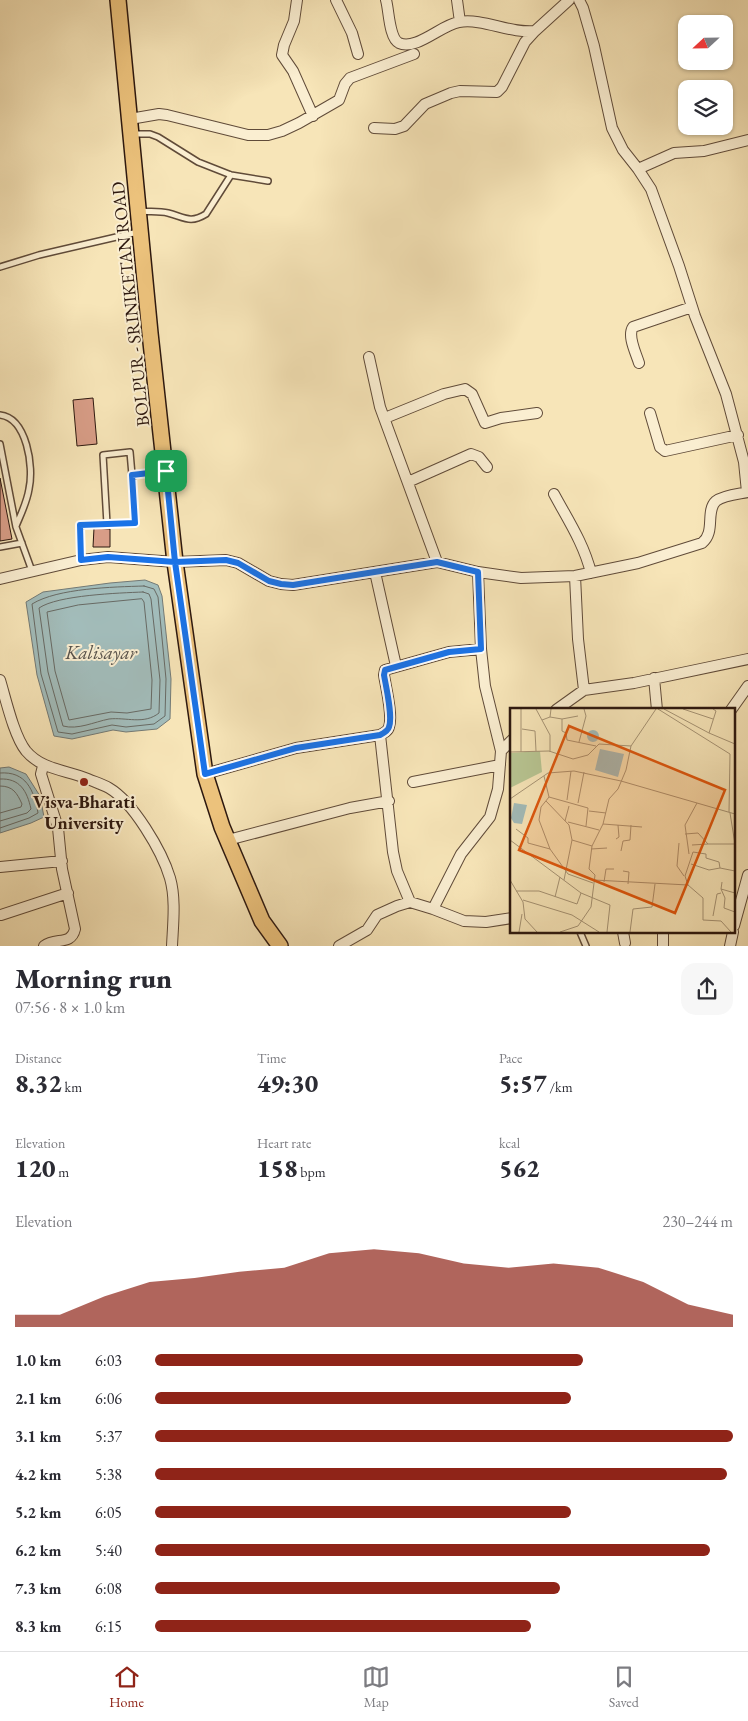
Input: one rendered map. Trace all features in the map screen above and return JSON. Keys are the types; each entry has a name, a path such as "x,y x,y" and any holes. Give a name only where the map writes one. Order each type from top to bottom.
{"main road":[{"name":"BOLPUR - SRINIKETAN ROAD","path":"118,0 175,562 205,774 222,827 262,921 280,946"}],"street":[{"path":"297,0 294,21 282,55 293,71 313,116"},
{"path":"336,0 352,33 358,54"},
{"path":"386,0 392,35 399,43 416,42 444,27 460,22 535,31"},
{"path":"458,0 460,22"},
{"path":"374,128 395,129 404,126 425,104 452,93 460,91 497,92 526,42 535,31 569,0"},
{"path":"0,579 81,560 108,557 175,562 226,560 238,563 269,581 293,585 437,562 478,572 521,578 575,576 657,558 702,543 708,536 712,509 716,502 748,492 738,435 726,394 692,307 656,201 648,184 624,150 612,128 594,46 579,0"},
{"path":"131,127 143,116 167,115 224,130 260,136 282,131 313,116 339,100 345,84 350,78 414,54"},
{"path":"638,169 674,153 704,151 748,140"},
{"path":"639,363 631,337 633,327 692,307"},
{"path":"369,357 380,407 437,562"},
{"path":"384,418 444,394 465,389 472,394 485,423 501,418 538,413"},
{"path":"650,413 660,447 664,451 738,435"},
{"path":"408,482 471,454 479,457 486,467"},
{"path":"554,494 577,535 591,573"},
{"path":"376,572 396,666"},
{"path":"433,909 462,854 490,817 498,790 501,751 485,686 481,649 478,572"},
{"path":"575,576 578,639 584,690"},
{"path":"205,774 296,748 380,735 388,730 390,726 385,670 449,652 481,649"},
{"path":"559,708 584,690 634,683 748,659"},
{"path":"654,678 657,708"},
{"path":"0,680 20,742 27,752 43,766 82,776 110,788 141,820 158,851 170,879 173,902 172,946"},
{"path":"732,708 748,686"},
{"path":"380,735 389,801 393,852 397,872 410,902"},
{"path":"501,751 510,742"},
{"path":"43,766 41,774 58,828 62,861 75,929 73,936 68,939 51,942 44,946"},
{"path":"413,782 500,766"},
{"path":"228,840 350,808 389,801"},
{"path":"0,867 62,861"},
{"path":"736,919 748,876"},
{"path":"1,915 68,893"},
{"path":"339,946 370,928 377,915 410,902 464,922 486,922 510,918"}],"lane":[{"path":"131,127 158,137 198,162 231,175 268,181"},
{"path":"139,211 167,213 192,220 201,218 206,214 231,175"},
{"path":"0,267 39,255 141,231"},
{"path":"0,415 12,419 20,428 30,464 30,487 16,527"},
{"path":"0,444 16,527 32,572"},
{"path":"81,560 80,525 108,524 135,523 130,452 104,454 108,524"},
{"path":"132,475 166,471"},
{"path":"0,547 22,543"},
{"path":"581,934 586,946"}],"water":[{"name":"Kalisayar","path":"145,580 158,585 162,596 171,679 170,719 157,729 126,732 113,730 72,739 54,736 37,675 26,602 43,592"},
{"path":"9,767 26,774 40,796 44,817 0,833 0,768"}],"building":[{"path":"93,398 97,444 77,446 73,400"},
{"path":"0,478 12,539 0,541"},
{"path":"94,528 110,529 110,547 93,547"}],"place":[{"name":"Visva-Bharati University","path":"84,782"}],"route":[{"path":"166,471 132,475 135,523 80,525 81,560 108,557 175,562 226,560 238,563 269,581 293,585 437,562 478,572 481,649 449,652 385,670 390,726 388,730 380,735 296,748 205,774 175,562 166,471"}]}
